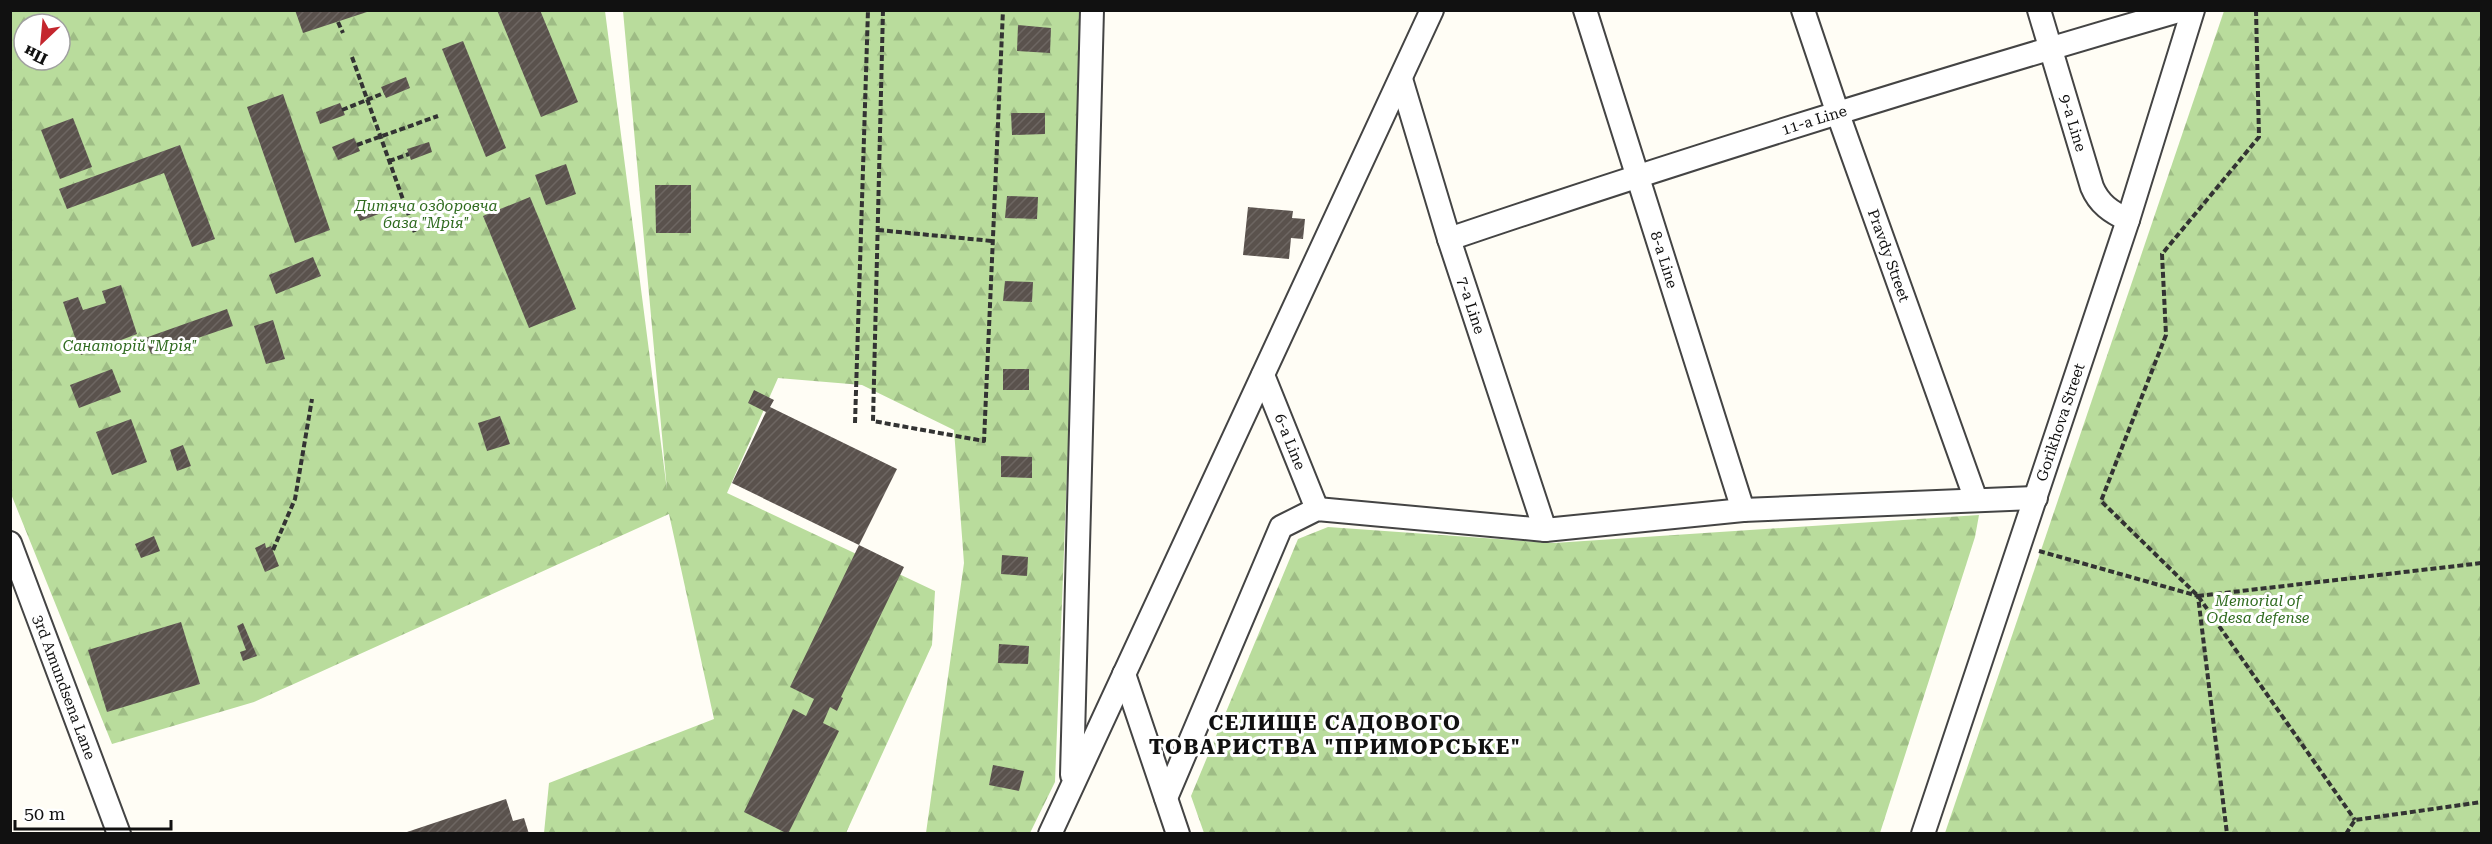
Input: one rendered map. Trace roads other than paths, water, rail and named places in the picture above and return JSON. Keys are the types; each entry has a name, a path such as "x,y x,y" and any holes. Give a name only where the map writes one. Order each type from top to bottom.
{"street":[{"path":"1072,786 1092,10"},
{"path":"1050,834 1432,10"},
{"name":"8-a Line","path":"1585,10 1743,510"},
{"name":"Pravdy Street","path":"1803,10 1976,500"},
{"name":"9-a Line","path":"2039,10 2096,197 2105,207 2128,220"},
{"name":"11-a Line","path":"1449,239 1639,175 2182,10"},
{"name":"Gorikhova Street","path":"1923,834 2128,220 2193,10"},
{"name":"7-a Line","path":"1401,79 1449,239 1545,530"},
{"name":"6-a Line","path":"1263,375 1317,509"},
{"path":"1166,798 1281,527 1317,509 1545,530 1743,510 2036,498"},
{"name":"3rd Amundsena Lane","path":"10,543 119,834"},
{"path":"1124,674 1178,834"}],"district":[{"name":"СЕЛИЩЕ САДОВОГО ТОВАРИСТВА \"ПРИМОРСЬКЕ\"","path":"1335,735"}],"park label":[{"name":"Дитяча оздоровча база \"Мрія\"","path":"426,214"},
{"name":"Санаторій \"Мрія\"","path":"130,346"},
{"name":"Memorial of Odesa defense","path":"2258,610"}]}
